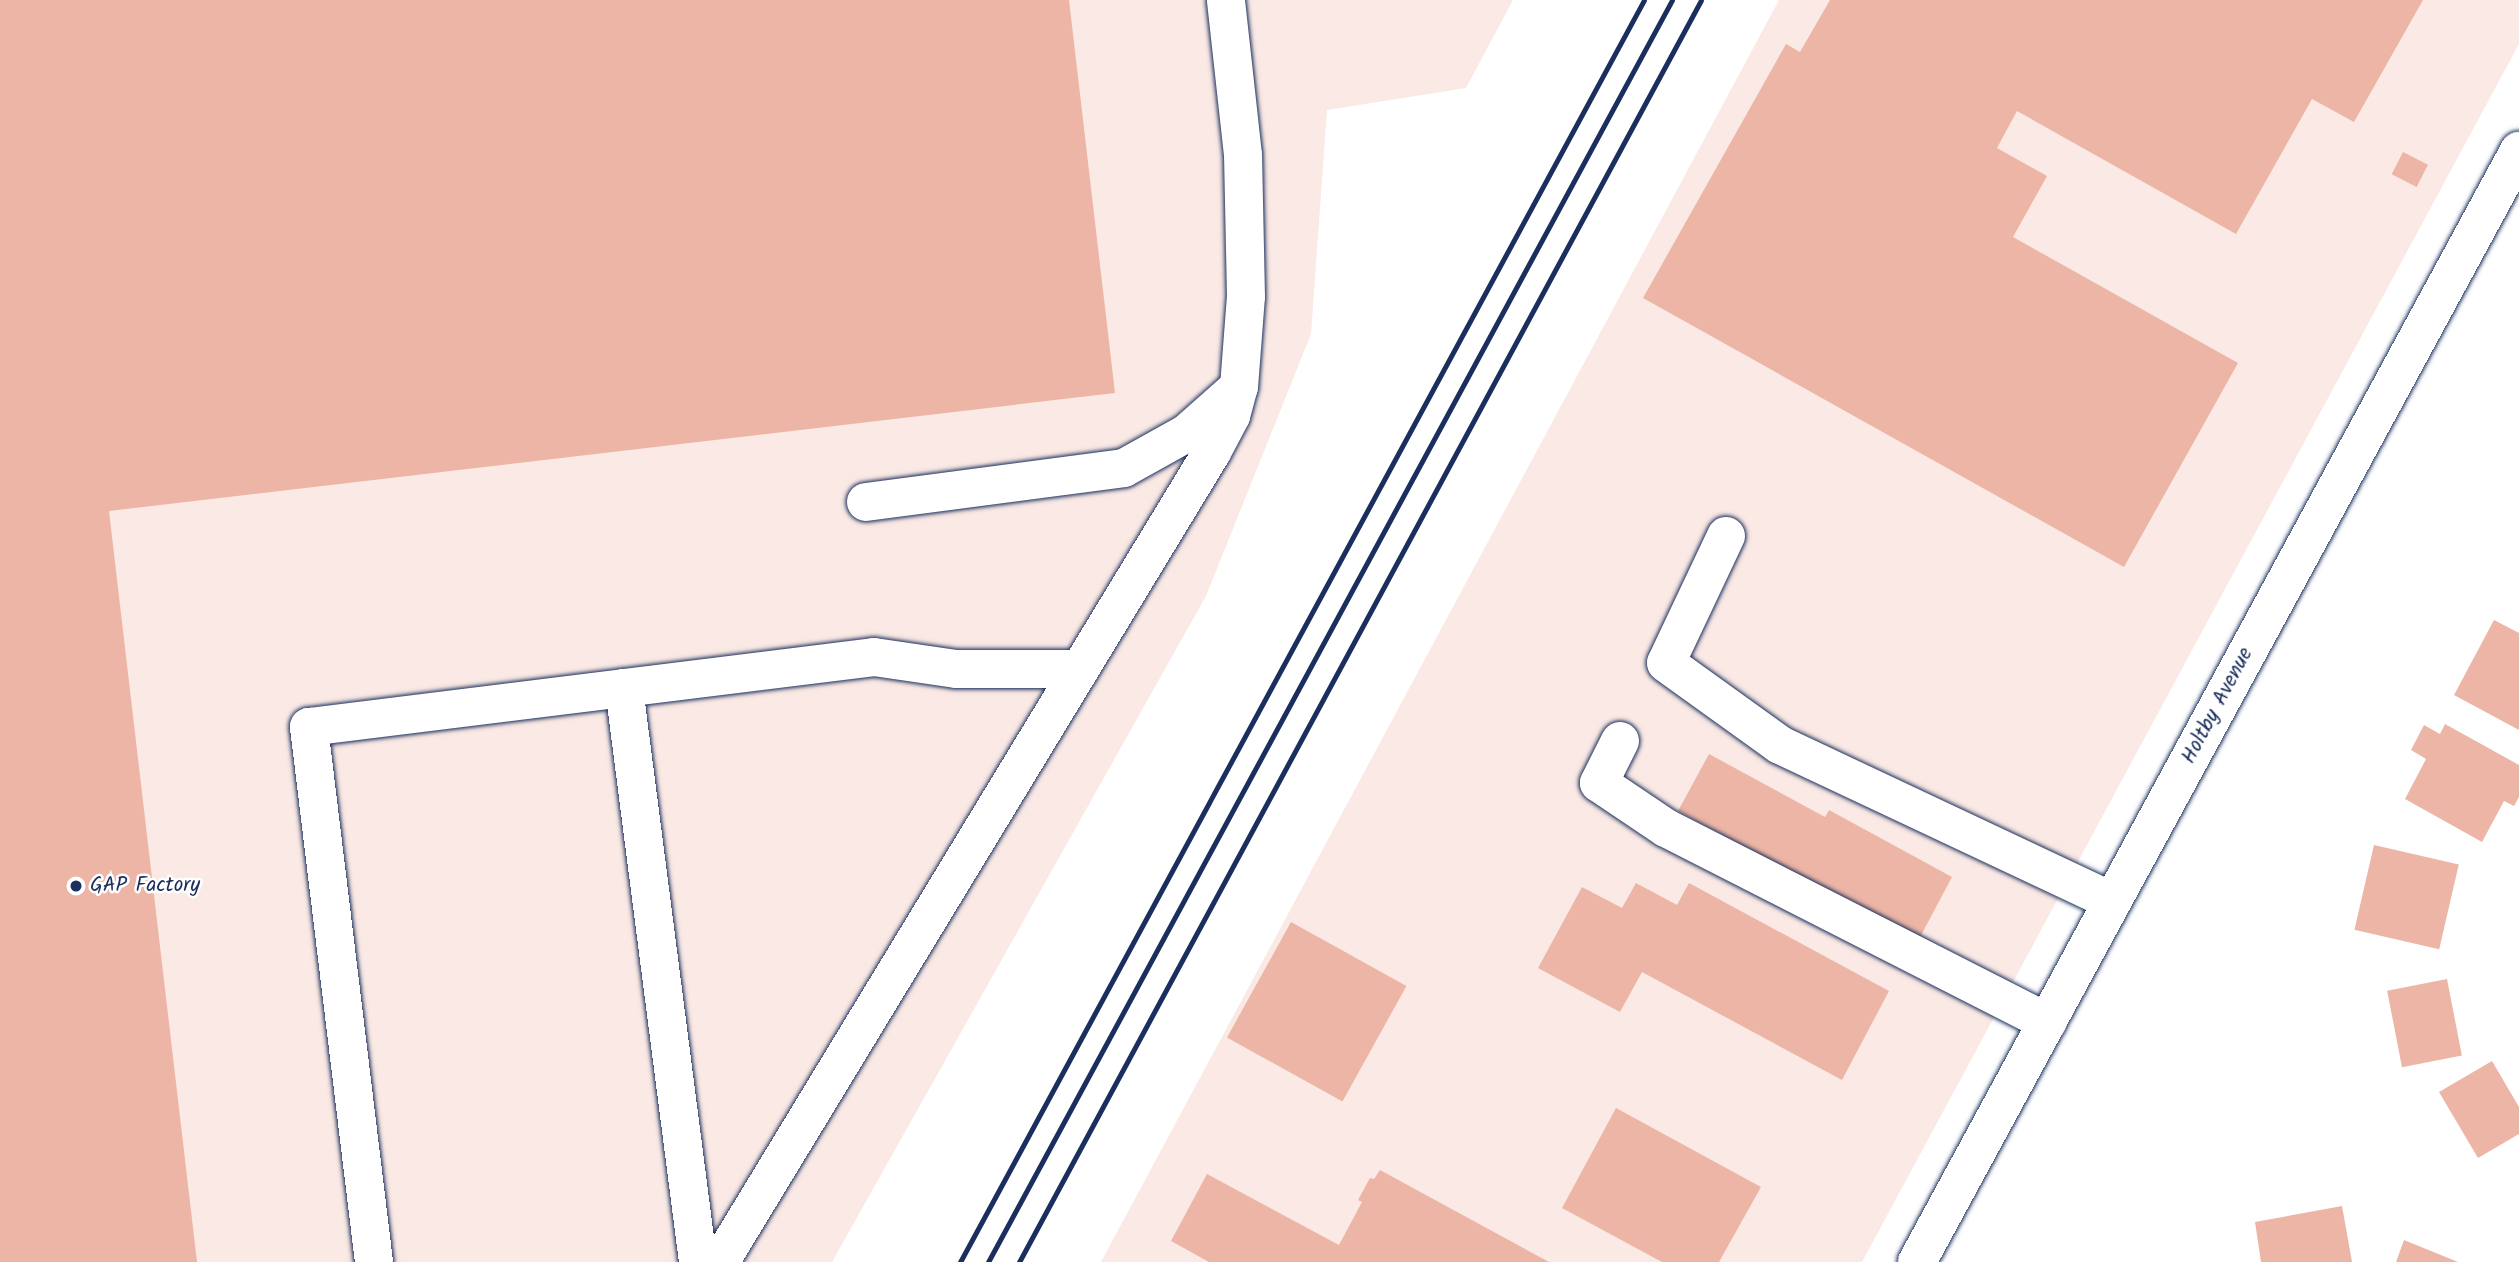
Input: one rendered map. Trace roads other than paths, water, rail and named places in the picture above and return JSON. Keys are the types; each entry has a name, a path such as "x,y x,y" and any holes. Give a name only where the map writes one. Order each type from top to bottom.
{"street":[{"path":"720,1262 1212,452 1231,416 1239,387 1245,297 1243,155 1226,0"},
{"name":"Holtby Avenue","path":"1917,1262 2519,150"},
{"path":"866,502 1124,468 1188,433 1239,387"},
{"path":"1726,536 1666,663 1780,745 2112,901"},
{"path":"374,1262 309,727 874,657 956,669 1080,669"},
{"path":"624,688 698,1262"},
{"path":"1620,741 1599,783 1666,828 2047,1022"}],"railway":[{"path":"960,1262 1644,0"},
{"path":"988,1262 1672,0"},
{"path":"1019,1262 1701,0"}],"place":[{"name":"GAP Factory","path":"76,886"}]}
